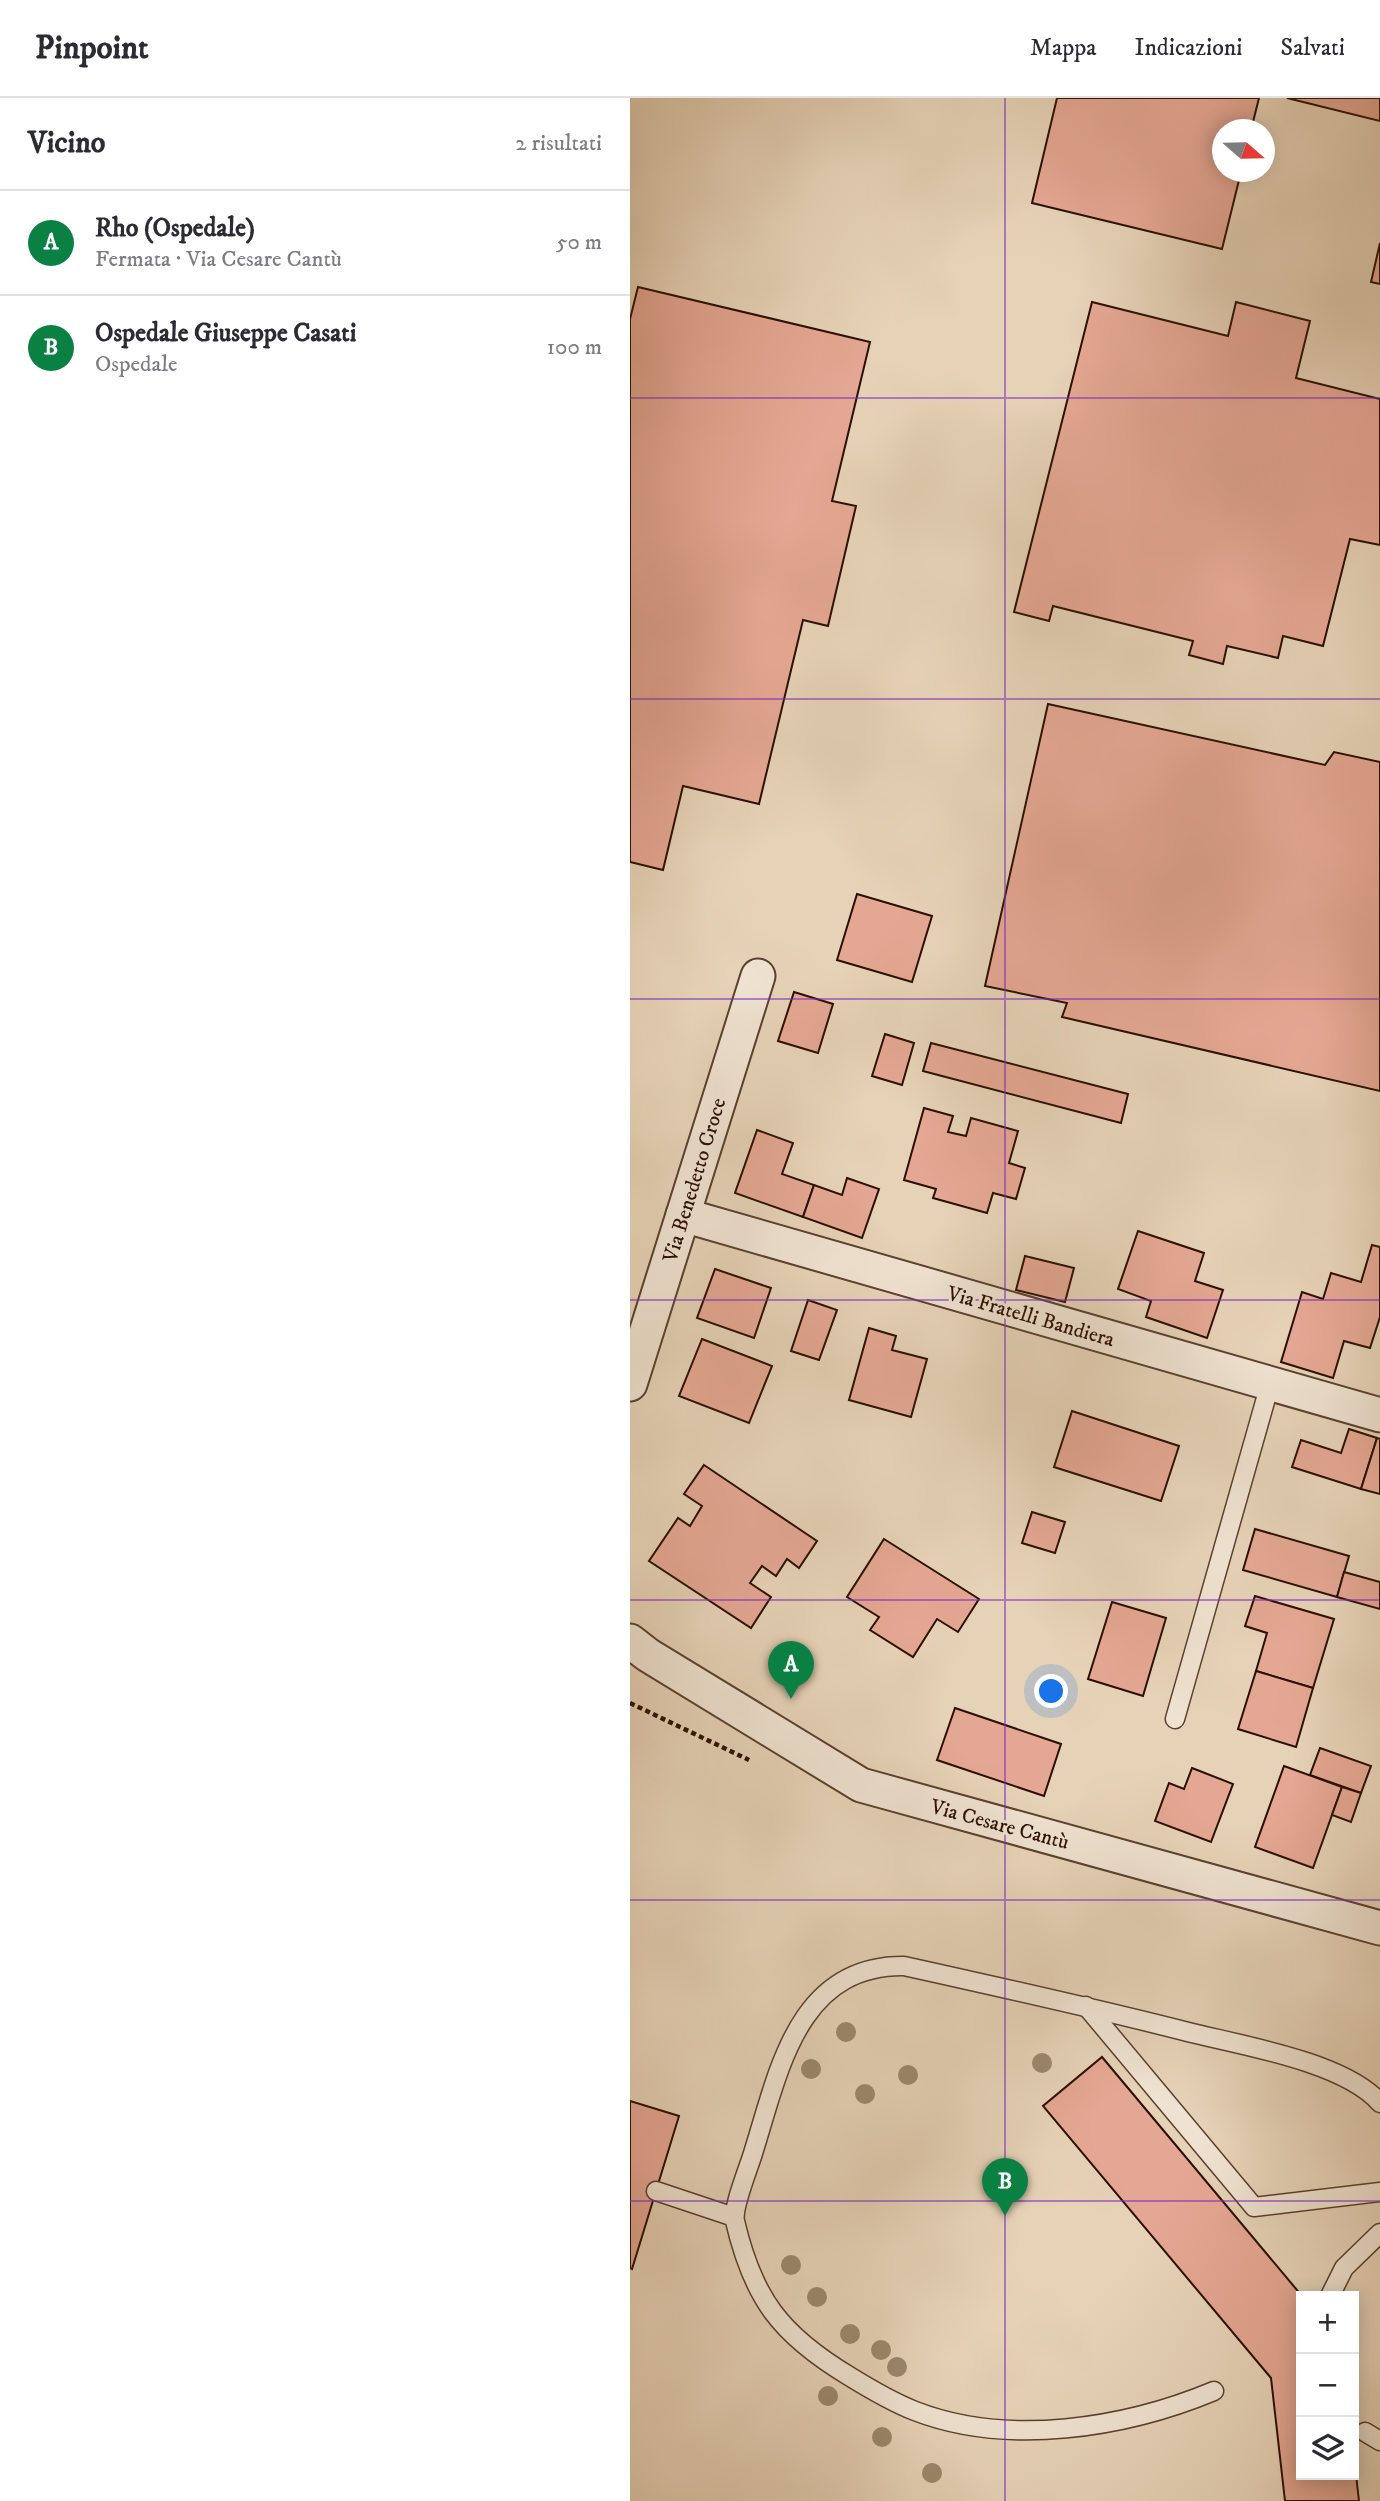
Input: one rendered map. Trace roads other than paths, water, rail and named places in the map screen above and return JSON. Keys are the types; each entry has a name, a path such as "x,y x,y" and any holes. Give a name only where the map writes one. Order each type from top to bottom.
{"street":[{"name":"Via Benedetto Croce","path":"630,1384 758,976"},
{"name":"Via Fratelli Bandiera","path":"683,1215 1380,1415"},
{"name":"Via Cesare Cantù","path":"636,1648 861,1785 1380,1928"}],"lane":[{"path":"1175,1718 1270,1384"},
{"path":"1214,2391 1132,2420 1052,2429 983,2426 915,2411 820,2358 778,2321 760,2298 734,2217 791,2038 813,2006 848,1978 877,1968 904,1966 1086,2006 1289,2057 1339,2075 1380,2103"},
{"path":"1086,2006 1254,2207 1380,2192"},
{"path":"656,2191 734,2217"},
{"path":"1333,2291 1344,2269 1380,2234"}],"place":[{"name":"Rho (Ospedale)","path":"791,1699"},
{"name":"Ospedale Giuseppe Casati","path":"1005,2216"}]}
